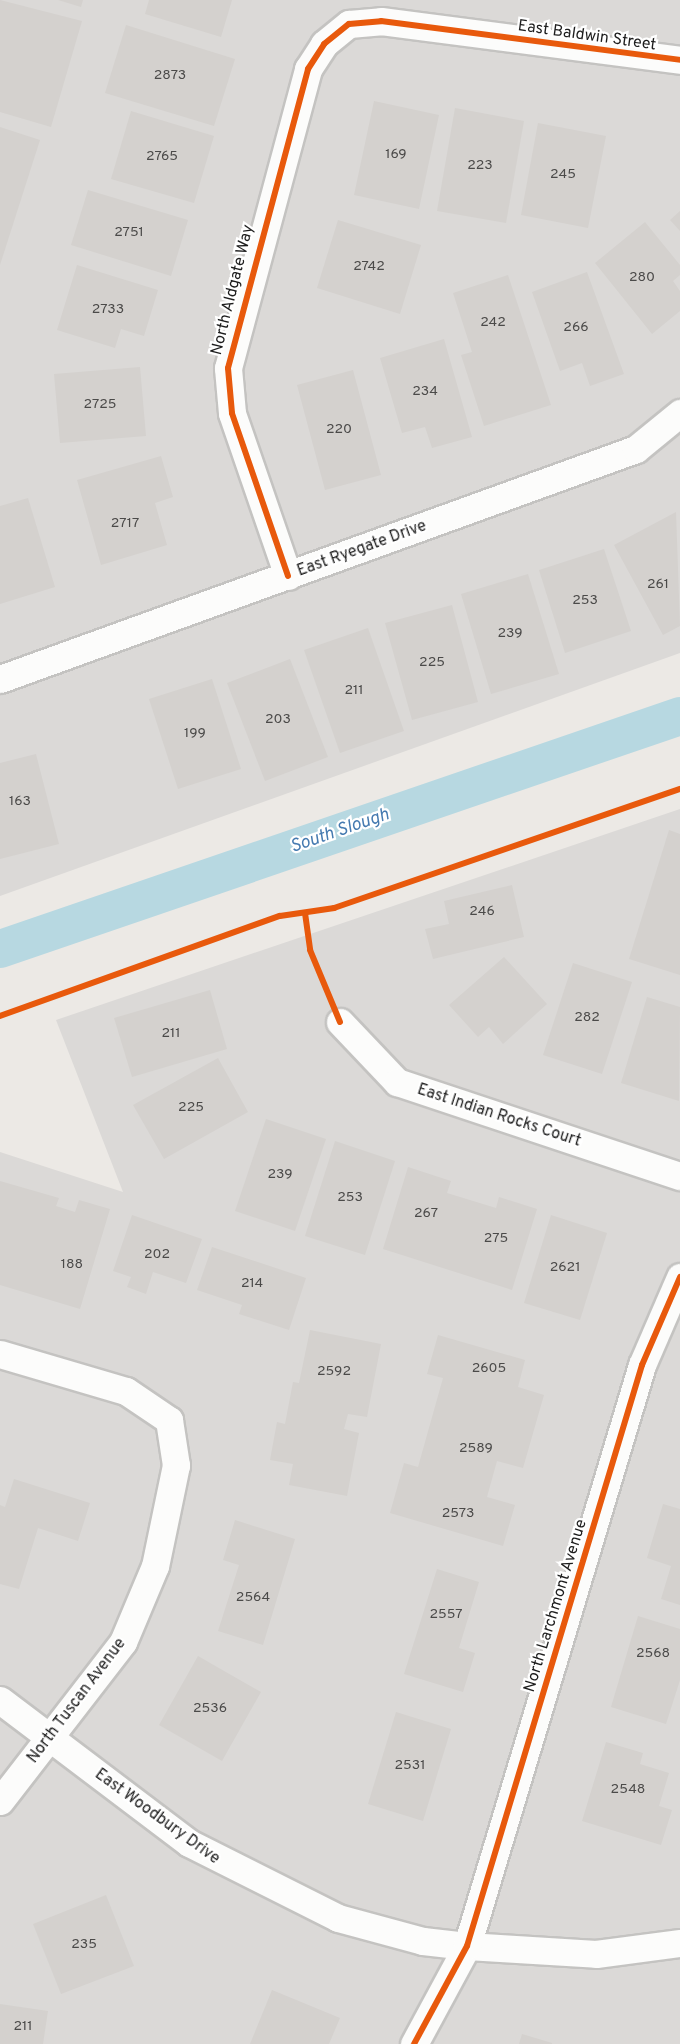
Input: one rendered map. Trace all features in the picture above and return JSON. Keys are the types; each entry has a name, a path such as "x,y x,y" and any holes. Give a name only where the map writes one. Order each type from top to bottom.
{"street":[{"name":"East Baldwin Street","path":"349,24 381,21 680,60"},
{"name":"North Aldgate Way","path":"288,576 232,412 228,368 308,69 324,44 349,24"},
{"name":"East Ryegate Drive","path":"0,679 636,449 680,413"},
{"name":"East Indian Rocks Court","path":"340,1022 397,1082 680,1176"},
{"name":"North Larchmont Avenue","path":"414,2044 467,1946 642,1365 680,1277"},
{"name":"North Tuscan Avenue","path":"0,1354 126,1391 169,1420 176,1465 141,1605 123,1642 51,1739 0,1801"},
{"name":"East Woodbury Drive","path":"0,1700 189,1844 277,1892 338,1918 423,1941 467,1946 596,1954 680,1943"}],"shaded area":[{"path":"0,0 680,0 680,653 0,896"},
{"path":"680,809 680,2044 0,2044 0,1152 123,1192 56,1020"}],"building":[{"path":"0,0 82,21 51,127 0,112"},
{"path":"58,0 83,0 81,7"},
{"path":"149,0 232,0 221,37 145,14"},
{"path":"126,25 235,59 214,126 105,93"},
{"path":"374,101 439,115 419,209 354,195"},
{"path":"455,108 524,121 506,223 437,211"},
{"path":"131,111 214,136 194,203 111,179"},
{"path":"538,123 606,136 588,228 521,215"},
{"path":"0,127 40,140 0,265"},
{"path":"88,190 188,220 171,276 71,245"},
{"path":"680,211 680,231 670,220"},
{"path":"338,220 421,245 400,314 317,288"},
{"path":"645,222 680,265 680,275 673,281 680,291 680,311 652,334 595,263"},
{"path":"77,265 158,290 144,336 121,329 115,348 57,330"},
{"path":"587,272 624,374 590,386 582,363 560,371 532,292"},
{"path":"508,275 551,405 484,426 461,355 472,352 453,293"},
{"path":"444,339 472,437 432,448 425,427 402,433 380,358"},
{"path":"140,367 146,436 60,443 54,374"},
{"path":"353,370 381,475 325,490 297,385"},
{"path":"161,456 173,497 155,503 167,545 101,565 77,480"},
{"path":"28,498 55,587 0,604 0,506"},
{"path":"676,512 680,626 663,635 614,545"},
{"path":"604,549 631,631 565,653 539,570"},
{"path":"528,574 559,674 491,694 461,594"},
{"path":"452,605 478,702 412,720 385,623"},
{"path":"368,628 404,731 340,753 304,650"},
{"path":"290,659 328,757 265,781 227,683"},
{"path":"212,679 241,769 178,789 149,699"},
{"path":"36,754 59,844 0,859 0,763"},
{"path":"669,830 680,834 680,975 629,959"},
{"path":"512,885 524,937 433,959 425,929 449,924 444,901"},
{"path":"504,957 547,1004 503,1044 489,1027 478,1037 449,1005"},
{"path":"573,963 632,982 602,1074 543,1055"},
{"path":"210,990 227,1049 132,1077 114,1018"},
{"path":"647,997 680,1007 679,1101 621,1083"},
{"path":"218,1058 248,1112 164,1159 133,1105"},
{"path":"266,1119 326,1139 295,1231 235,1211"},
{"path":"335,1141 395,1161 365,1255 305,1236"},
{"path":"408,1167 451,1181 447,1193 496,1208 499,1197 537,1209 512,1290 383,1249"},
{"path":"0,1181 59,1198 56,1206 75,1212 79,1200 110,1209 80,1309 0,1285"},
{"path":"132,1215 202,1239 186,1283 153,1272 146,1294 127,1287 131,1277 113,1271"},
{"path":"551,1215 607,1233 580,1320 524,1303"},
{"path":"212,1247 306,1278 289,1330 239,1314 242,1305 197,1290"},
{"path":"310,1330 381,1344 367,1417 348,1414 344,1429 359,1433 347,1496 289,1485 293,1464 270,1460 277,1422 285,1424 293,1382 299,1383"},
{"path":"438,1335 525,1360 518,1387 544,1395 523,1468 497,1461 487,1497 515,1505 503,1546 390,1513 404,1463 418,1467 443,1378 427,1374"},
{"path":"14,1479 90,1503 78,1541 38,1528 19,1589 0,1584 0,1505 5,1507"},
{"path":"663,1504 680,1509 680,1605 661,1599 671,1566 647,1558"},
{"path":"235,1520 295,1539 263,1645 218,1631 239,1565 223,1560"},
{"path":"437,1569 479,1582 459,1648 475,1653 463,1692 404,1674"},
{"path":"638,1616 680,1629 680,1680 666,1724 611,1707"},
{"path":"198,1656 261,1692 222,1761 159,1725"},
{"path":"396,1712 451,1729 423,1821 368,1804"},
{"path":"606,1742 643,1753 640,1764 669,1773 659,1806 672,1810 661,1845 582,1821"},
{"path":"106,1895 134,1966 61,1994 33,1924"},
{"path":"272,1990 340,2018 329,2044 250,2044"},
{"path":"0,2004 48,2011 43,2044 0,2044"},
{"path":"522,2034 552,2043 552,2044 519,2044"}],"waterway":[{"name":"South Slough","path":"0,949 680,716"}],"cycle path":[{"path":"288,576 232,413 228,368 308,69 324,44 349,24 381,21 680,60"},
{"path":"0,1016 280,916 334,908 680,789"},
{"path":"305,913 310,950 340,1022"},
{"path":"414,2044 467,1946 642,1365 680,1277"}]}
